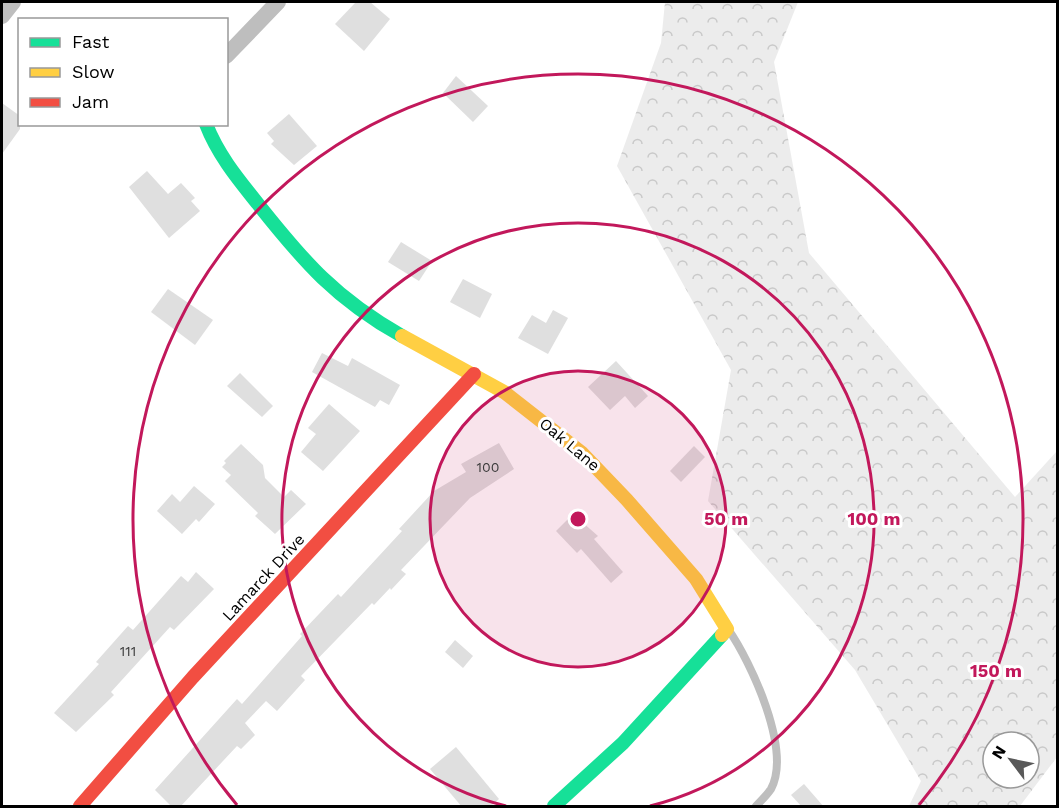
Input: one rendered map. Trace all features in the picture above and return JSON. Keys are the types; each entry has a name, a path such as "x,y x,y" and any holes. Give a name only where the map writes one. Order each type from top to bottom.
{"street":[{"path":"2,16 13,2"},
{"path":"228,54 278,2"},
{"name":"Oak Lane","path":"207,126 222,156 244,187 316,275 363,312 474,374 570,441 603,471 699,582 719,610 727,629"},
{"name":"Lamarck Drive","path":"80,807 185,686 474,374"},
{"path":"554,807 623,743 727,629"}],"lane":[{"path":"727,629 744,652 756,678 775,742 772,788 756,807"}],"green space":[{"path":"665,2 798,2 774,62 809,253 1015,497 1057,451 1057,757 1041,778 1041,730 981,730 981,790 1032,790 1020,806 909,806 921,781 855,670 708,501 731,370 617,166 661,43"}],"building":[{"path":"356,2 370,2 390,19 364,51 335,24"},
{"path":"456,76 488,106 473,122 443,93"},
{"path":"2,103 18,115 20,129 2,154"},
{"path":"289,114 317,146 294,165 271,144 274,141 267,133"},
{"path":"147,171 168,194 181,183 195,198 191,201 200,211 169,238 129,187"},
{"path":"401,242 432,261 419,281 388,262"},
{"path":"463,279 492,294 480,318 450,302"},
{"path":"168,289 213,320 195,345 151,312"},
{"path":"553,310 568,318 548,354 518,338 532,315 546,323"},
{"path":"322,353 348,366 352,358 400,385 389,405 380,400 375,407 312,372"},
{"path":"616,361 648,396 635,408 625,396 610,410 588,387"},
{"path":"240,373 273,406 262,417 227,386"},
{"path":"329,404 360,431 323,471 301,452 316,434 308,428"},
{"path":"499,443 514,469 470,498 401,570 406,574 391,590 390,588 374,605 372,603 301,676 305,680 277,711 266,701 245,723 255,735 241,749 237,746 180,807 172,807 155,790 237,699 242,704 302,636 300,634 338,594 341,597 402,531 399,529 434,491 466,472 461,464"},
{"path":"241,444 263,465 265,478 284,497 291,490 306,504 275,534 255,516 258,513 225,481 231,475 222,467 226,463 224,461"},
{"path":"694,446 705,457 681,482 670,471"},
{"path":"194,486 215,504 199,522 196,519 182,534 157,511 172,494 180,502"},
{"path":"573,514 598,536 594,539 623,572 611,583 581,549 577,553 556,531"},
{"path":"196,572 214,589 174,630 170,627 111,692 114,695 76,732 54,713 99,664 96,662 128,626 133,630 181,576 188,582"},
{"path":"455,640 473,656 463,668 445,652"},
{"path":"456,747 499,799 490,807 462,807 430,769"},
{"path":"804,784 824,807 802,807 791,795"}],"traffic: fast":[{"path":"207,126 216,146 236,176 306,261 322,278 358,308 402,336"},
{"path":"554,806 623,743 722,635"}],"traffic: slow":[{"path":"402,336 504,392 582,453 627,500 696,579 727,629 722,635"}],"traffic: jam":[{"path":"80,806 193,677 474,374"}]}
